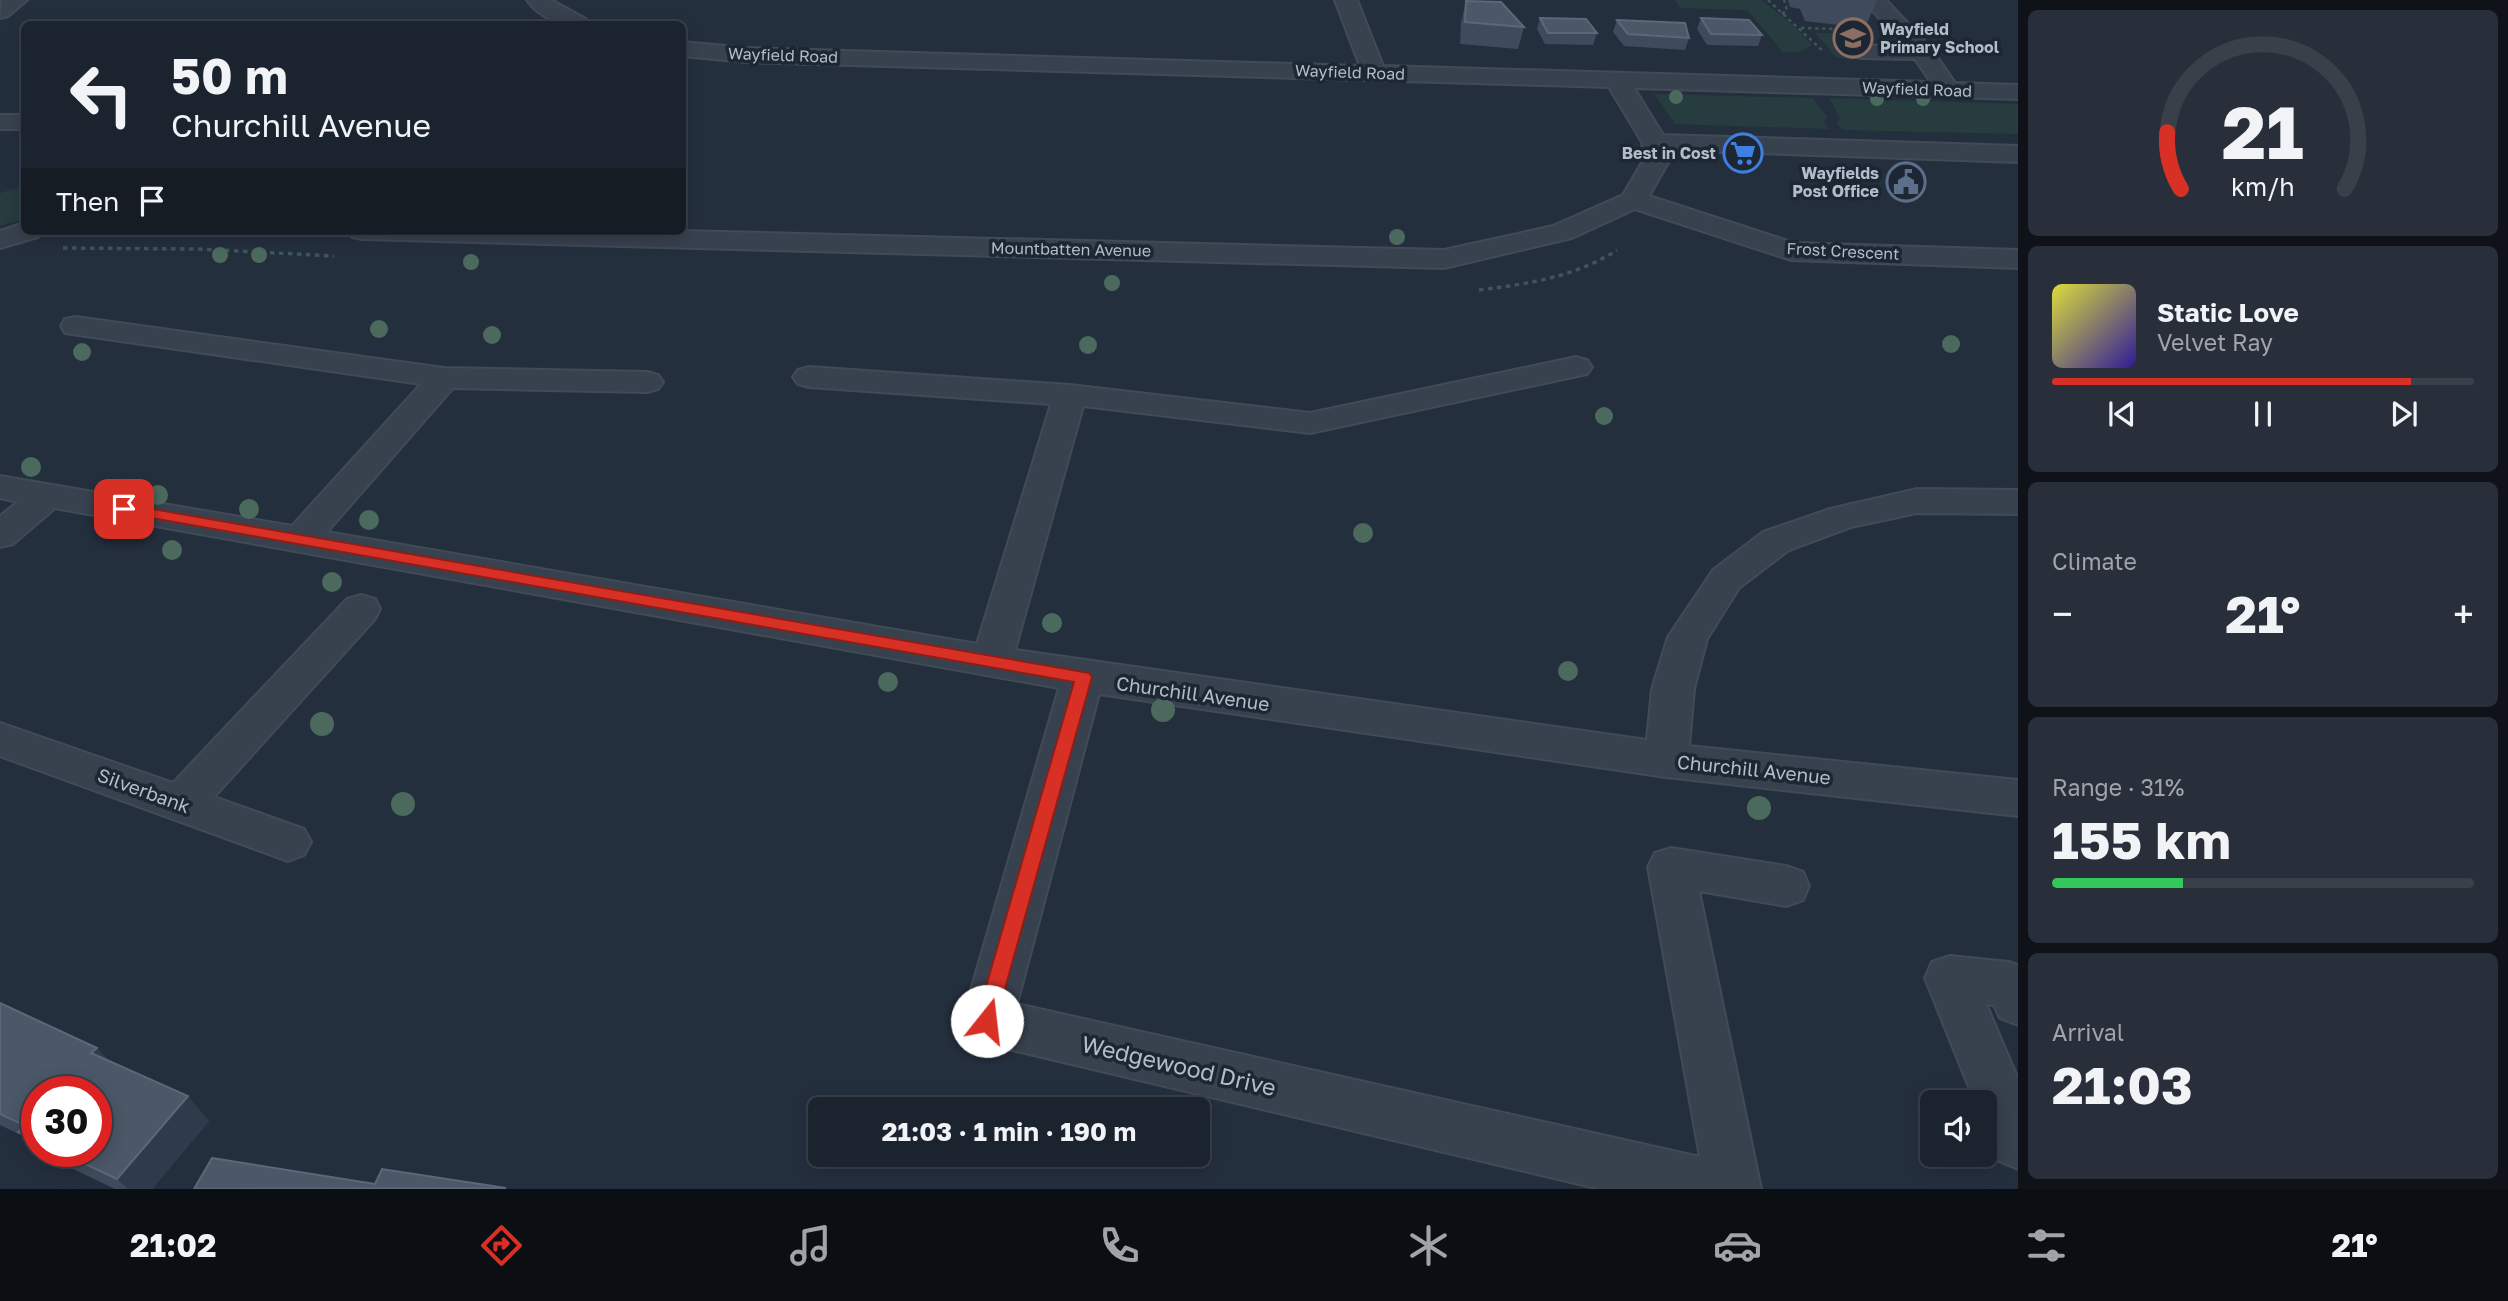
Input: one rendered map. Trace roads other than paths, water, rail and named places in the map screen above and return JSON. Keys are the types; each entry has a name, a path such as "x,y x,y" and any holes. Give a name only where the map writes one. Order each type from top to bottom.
{"street":[{"path":"538,0 548,9 572,21"},
{"path":"1346,0 1374,73"},
{"path":"1874,0 1922,52 1948,90"},
{"name":"Wayfield Road","path":"686,49 747,55 2018,92"},
{"path":"1862,51 1922,52"},
{"path":"1617,80 1655,142 1657,159 1633,200"},
{"path":"0,122 21,122"},
{"path":"1655,142 2018,154"},
{"name":"Mountbatten Avenue","path":"517,235 1444,259 1507,247 1562,232 1633,200"},
{"name":"Frost Crescent","path":"1633,200 1791,251 2018,258"},
{"path":"0,240 21,233"},
{"path":"76,326 444,378 647,382"},
{"path":"809,377 1070,395 1310,423 1576,367"},
{"path":"299,541 444,378"},
{"path":"992,662 1070,395"},
{"name":"Churchill Avenue","path":"0,487 1083,677 1666,760 2018,799"},
{"path":"0,535 49,495"},
{"path":"1666,760 1673,689 1688,637 1727,579 1776,541 1843,517 1917,501 2018,502"},
{"path":"181,803 361,609"},
{"name":"Wedgewood Drive","path":"1083,677 987,1021 1718,1189"},
{"name":"Silverbank","path":"0,739 288,842"},
{"path":"1733,1189 1671,867 1786,886"},
{"path":"2018,1002 2008,984 1950,978 2018,1142"}],"place":[{"name":"Wayfield Primary School","path":"1853,38"},
{"name":"Best in Cost","path":"1743,153"},
{"name":"Wayfields Post Office","path":"1906,182"}]}
